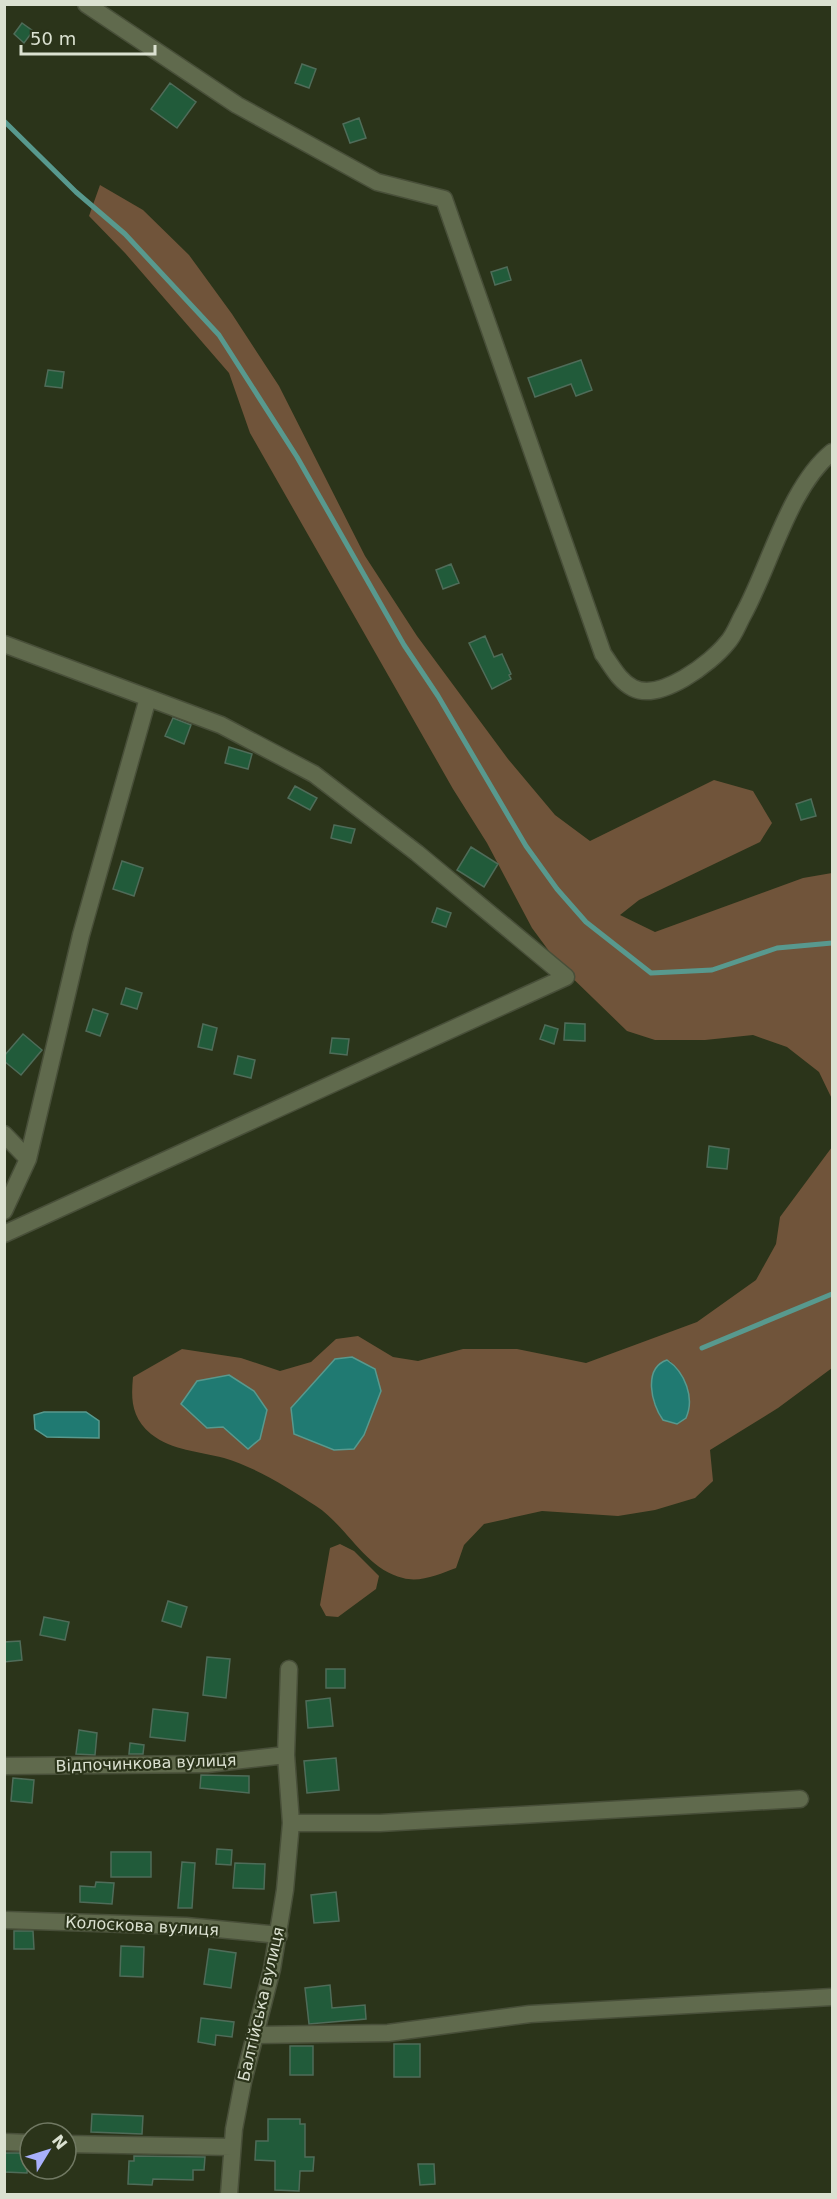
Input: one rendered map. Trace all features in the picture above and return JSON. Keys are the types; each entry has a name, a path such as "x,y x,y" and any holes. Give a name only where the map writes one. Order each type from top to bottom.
{"street":[{"path":"86,4 237,105 377,182 444,198 603,654 620,678 634,689 659,691 686,678 728,643 751,601 808,476 832,452"},
{"path":"4,644 221,725 314,774 417,853 566,977 4,1234"},
{"path":"4,1211 28,1159 81,935 148,698"},
{"path":"4,1134 28,1159"},
{"name":"Балтійська вулиця","path":"229,2194 232,2147 243,2082 279,1935 291,1823 286,1755 289,1669"},
{"name":"Відпочинкова вулиця","path":"4,1766 207,1764 286,1755"},
{"path":"291,1823 380,1823 800,1799"},
{"name":"Колоскова вулиця","path":"4,1920 186,1926 279,1935"},
{"path":"256,2035 388,2033 530,2014 832,1997"},
{"path":"78,2144 232,2147"}],"shaded area":[{"path":"100,185 143,210 189,255 232,314 279,386 365,556 417,636 508,759 555,815 590,841 714,780 753,791 772,823 760,842 639,900 620,915 655,932 803,878 832,873 832,1099 819,1072 787,1047 753,1035 705,1040 655,1040 627,1031 560,966 532,928 487,843 453,789 250,433 229,373 125,253 89,216"},
{"path":"832,1147 832,1368 778,1408 710,1450 713,1481 695,1498 655,1510 618,1516 542,1511 484,1524 464,1545 456,1568 430,1577 403,1578 378,1566 327,1514 306,1499 236,1462 159,1440 144,1428 136,1414 132,1393 133,1377 182,1349 241,1358 280,1371 311,1362 336,1339 358,1336 393,1357 418,1361 463,1349 517,1349 586,1363 697,1322 756,1280 776,1244 780,1217","holes":["670,1361 687,1388 660,1416 654,1403 651,1382","222,1427 260,1439 249,1448"]},
{"path":"340,1544 354,1551 379,1576 376,1589 338,1617 326,1616 320,1605 330,1548"}],"water":[{"path":"352,1357 375,1369 381,1391 364,1435 354,1449 334,1450 294,1434 291,1408 335,1359"},
{"path":"667,1360 679,1371 689,1394 689,1410 686,1418 677,1424 663,1420 653,1396 652,1378 655,1370 659,1364"},
{"path":"229,1375 254,1391 267,1410 260,1439 248,1449 223,1427 207,1428 181,1404 197,1381"},
{"path":"44,1412 86,1412 99,1421 99,1438 47,1437 35,1429 34,1415"}],"building":[{"path":"22,23 33,31 24,43 14,34"},
{"path":"302,64 316,69 309,88 295,83"},
{"path":"170,83 196,102 177,128 151,109"},
{"path":"359,118 366,138 350,143 343,124"},
{"path":"507,267 511,280 495,285 491,272"},
{"path":"581,360 592,390 576,396 571,384 535,397 528,378"},
{"path":"48,370 64,372 62,388 45,386"},
{"path":"451,564 459,583 443,589 436,570"},
{"path":"485,636 494,657 502,654 511,674 509,675 511,679 492,689 469,643"},
{"path":"173,718 191,725 184,744 165,736"},
{"path":"229,747 252,754 248,769 225,763"},
{"path":"295,786 317,798 310,810 288,798"},
{"path":"811,799 816,816 801,820 796,804"},
{"path":"334,825 355,829 351,843 331,838"},
{"path":"471,847 498,864 484,887 457,870"},
{"path":"122,861 143,868 134,896 113,889"},
{"path":"437,908 451,913 446,927 432,922"},
{"path":"126,988 142,993 137,1009 121,1004"},
{"path":"93,1009 108,1014 100,1036 86,1031"},
{"path":"565,1023 585,1024 585,1041 564,1040"},
{"path":"203,1024 217,1028 212,1050 198,1047"},
{"path":"545,1025 558,1029 554,1044 540,1039"},
{"path":"23,1034 42,1050 21,1075 4,1061 4,1056"},
{"path":"332,1038 349,1039 347,1055 330,1053"},
{"path":"238,1056 255,1060 251,1078 234,1074"},
{"path":"709,1146 729,1149 727,1169 707,1167"},
{"path":"168,1601 187,1607 181,1627 162,1621"},
{"path":"44,1617 69,1622 65,1640 40,1635"},
{"path":"20,1641 22,1660 4,1662 4,1642"},
{"path":"207,1657 230,1659 226,1698 203,1695"},
{"path":"326,1669 345,1669 345,1688 326,1688"},
{"path":"330,1698 333,1726 308,1728 306,1701"},
{"path":"153,1709 188,1713 185,1741 150,1737"},
{"path":"79,1730 97,1733 95,1755 76,1754"},
{"path":"130,1743 144,1745 143,1754 129,1754"},
{"path":"336,1758 339,1790 307,1793 304,1761"},
{"path":"201,1775 249,1776 249,1793 200,1788"},
{"path":"13,1778 34,1780 32,1803 11,1801"},
{"path":"217,1849 232,1850 231,1865 216,1864"},
{"path":"111,1852 151,1852 151,1877 111,1877"},
{"path":"182,1862 195,1863 192,1908 178,1908"},
{"path":"235,1863 265,1864 264,1889 233,1888"},
{"path":"96,1882 114,1883 112,1904 80,1902 80,1886 95,1887"},
{"path":"336,1892 339,1921 314,1923 311,1895"},
{"path":"14,1931 33,1931 34,1949 14,1949"},
{"path":"121,1946 144,1947 143,1977 120,1976"},
{"path":"209,1949 236,1953 231,1988 204,1984"},
{"path":"330,1985 332,2008 365,2005 366,2019 309,2024 305,1988"},
{"path":"201,2018 234,2022 232,2037 216,2035 215,2045 198,2042"},
{"path":"394,2044 420,2044 420,2077 394,2077"},
{"path":"290,2046 313,2046 313,2075 290,2075"},
{"path":"92,2114 143,2116 142,2134 91,2132"},
{"path":"268,2119 300,2119 300,2124 305,2124 305,2157 314,2157 313,2171 300,2171 299,2191 275,2190 275,2161 255,2160 256,2141 268,2141"},
{"path":"5,2153 18,2153 18,2173 5,2172"},
{"path":"134,2156 205,2157 204,2170 193,2170 193,2180 153,2179 152,2185 128,2184 129,2161 134,2161"},
{"path":"418,2164 434,2164 435,2184 420,2185"}],"waterway":[{"path":"4,121 76,192 125,234 219,335 297,457 404,645 438,696 526,846 557,889 586,922 651,973 712,970 777,948 832,943"},
{"path":"702,1348 832,1294"}]}
